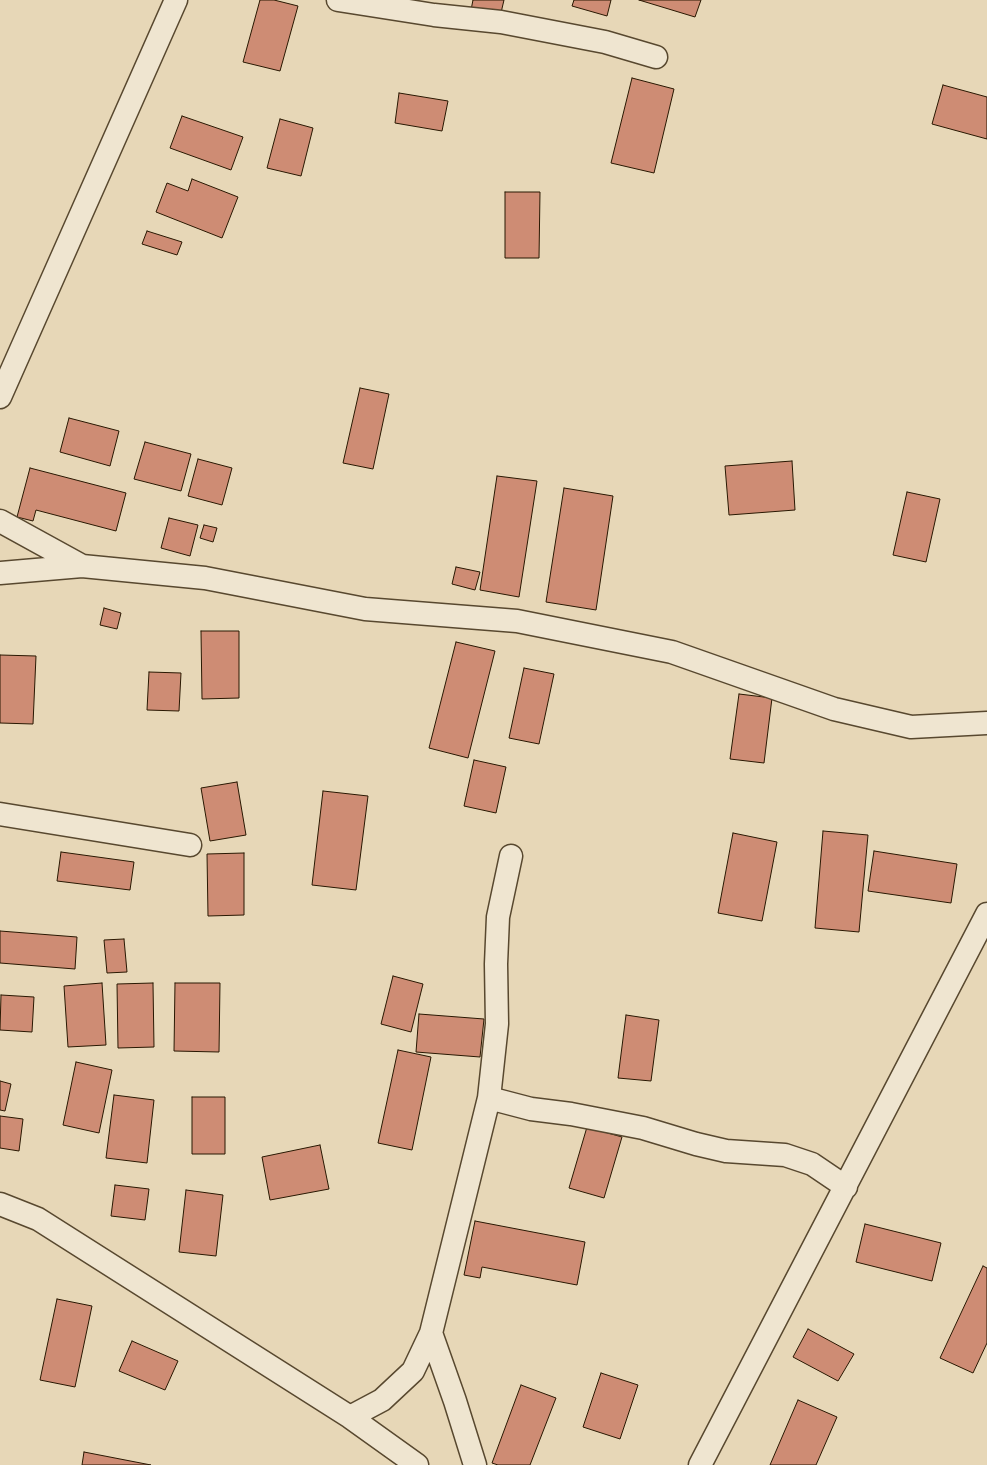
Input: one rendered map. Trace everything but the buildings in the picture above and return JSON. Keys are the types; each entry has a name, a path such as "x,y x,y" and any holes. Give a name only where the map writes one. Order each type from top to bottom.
{"street":[{"path":"0,398 176,0"},
{"path":"338,0 434,15 501,22 605,42 656,57"},
{"path":"0,521 82,566"},
{"path":"0,573 82,566 205,578 365,609 517,621 672,652 834,709 912,727 987,723"},
{"path":"0,814 190,845"},
{"path":"350,1417 382,1400 413,1371 431,1334 489,1098 496,1024 498,918 511,856"},
{"path":"700,1465 987,914"},
{"path":"489,1098 531,1109 572,1114 643,1128 726,1151 785,1155 812,1164 846,1186"},
{"path":"0,1204 38,1219 350,1417 417,1465"},
{"path":"431,1334 475,1465"}]}
